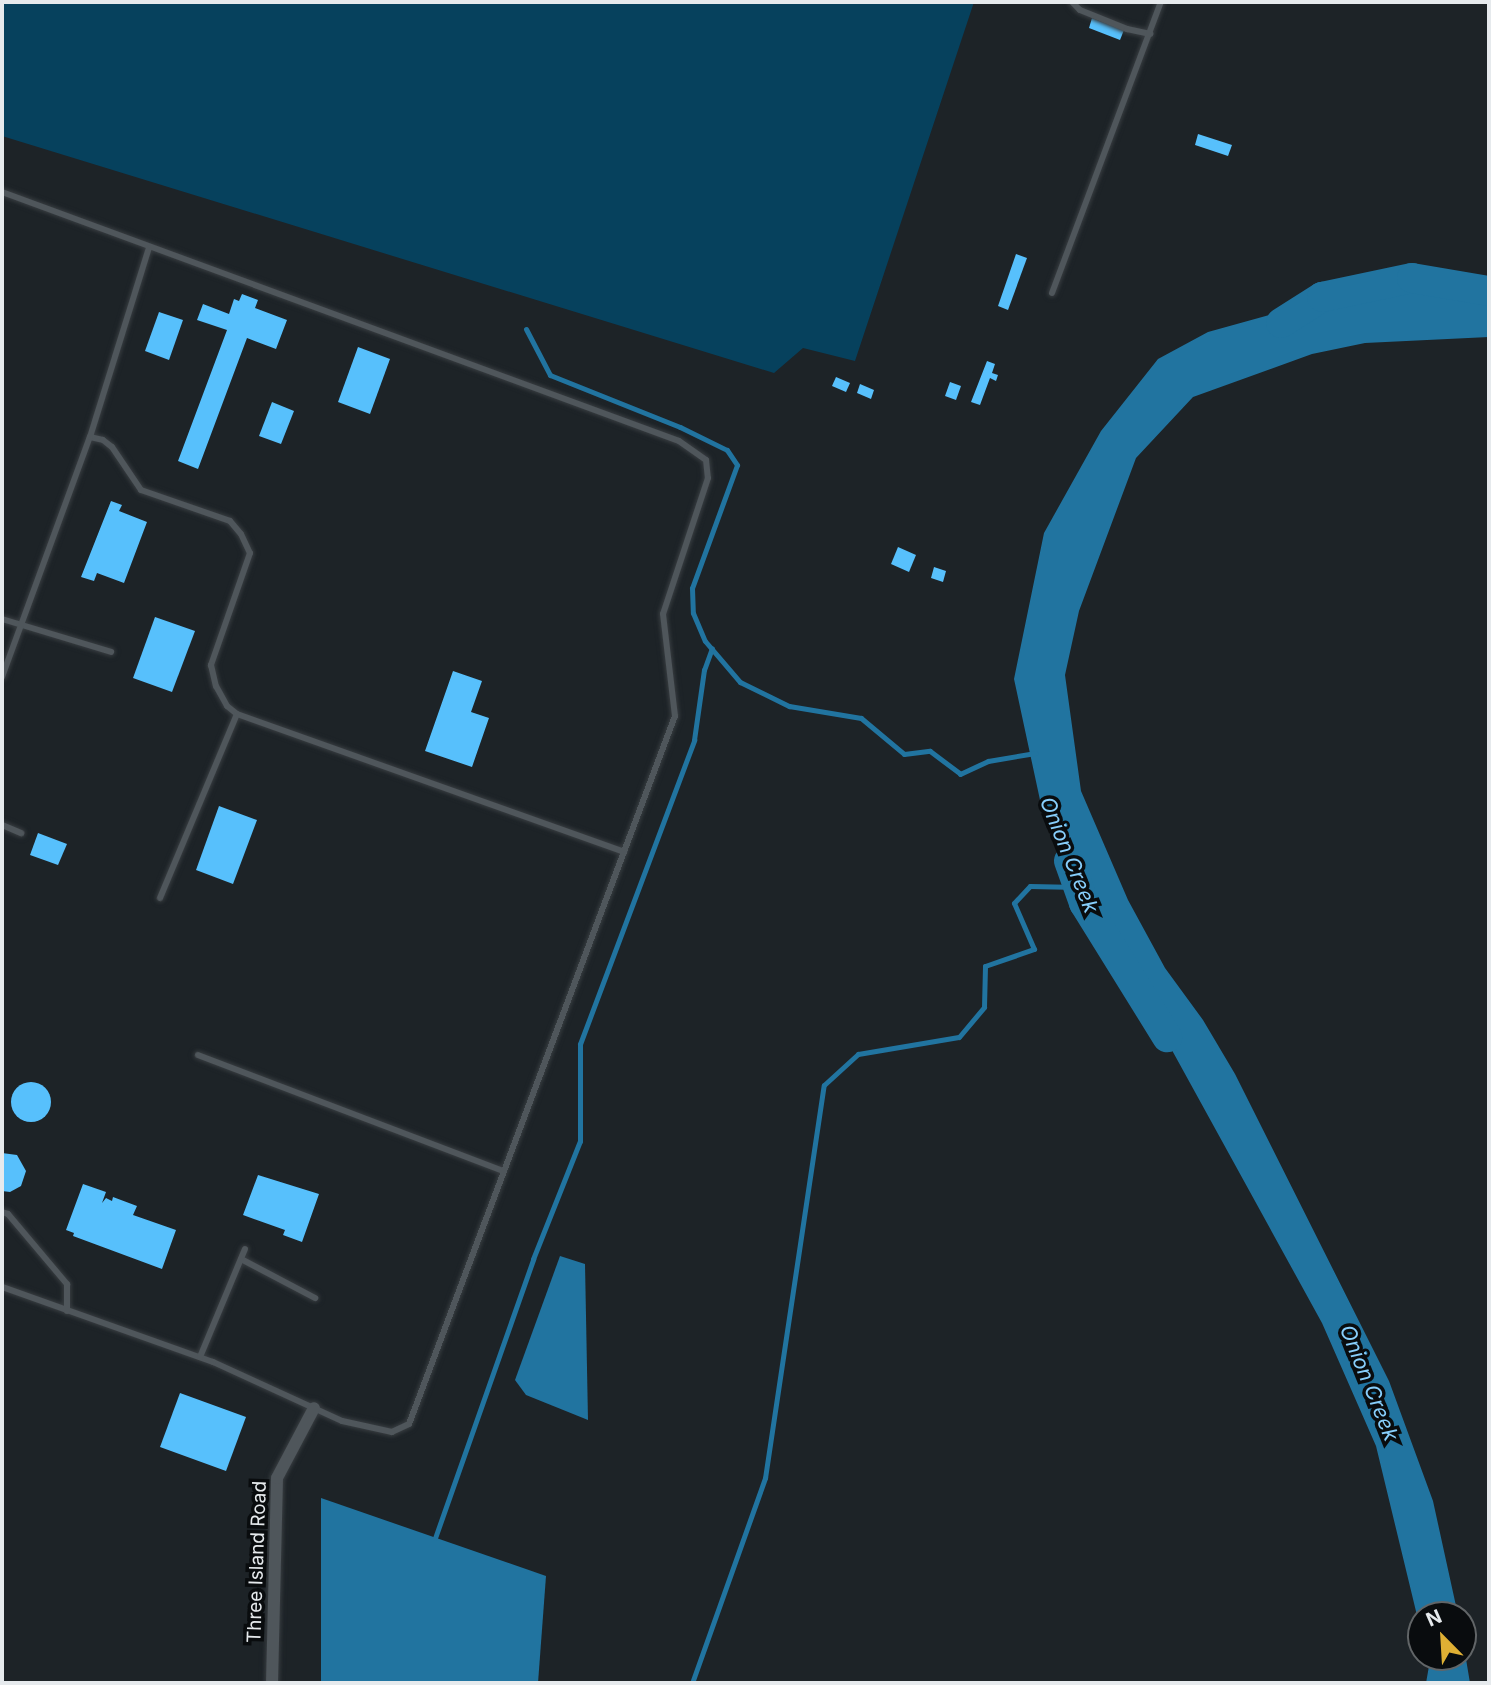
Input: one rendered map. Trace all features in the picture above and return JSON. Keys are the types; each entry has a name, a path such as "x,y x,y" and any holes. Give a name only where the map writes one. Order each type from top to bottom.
{"street":[{"name":"Three Island Road","path":"272,1683 277,1478 314,1408"}],"lane":[{"path":"1072,2 1080,10 1127,29 1150,34"},
{"path":"1052,293 1161,2"},
{"path":"2,192 679,441 706,460 708,478 663,614 675,716 409,1424 392,1432 342,1421 200,1357 2,1287"},
{"path":"2,677 90,437 149,248"},
{"path":"90,437 103,440 112,447 141,490 230,521 242,534 250,553 211,665 221,698 237,713 624,852"},
{"path":"2,619 111,652"},
{"path":"160,898 237,713"},
{"path":"2,825 21,833"},
{"path":"198,1055 505,1171"},
{"path":"2,1212 8,1214 67,1284 67,1311"},
{"path":"200,1357 245,1249"},
{"path":"241,1259 316,1298"}],"shaded area":[{"path":"2,2 974,2 855,361 803,348 774,373 2,136"}],"water":[{"path":"1436,279 1489,279 1489,337 1365,343 1312,354 1193,397 1136,458 1079,611 1065,675 1081,791 1128,900 1165,968 1203,1020 1235,1074 1389,1381 1433,1501 1455,1601 1414,1601 1376,1446 1322,1323 1113,943 1077,890 1043,814 1014,679 1044,533 1101,431 1158,359 1208,332 1313,303"},
{"path":"560,1256 585,1264 588,1420 526,1395 515,1380"},
{"path":"321,1498 546,1576 538,1683 321,1683"},
{"path":"1428,1671 1468,1671 1470,1683 1426,1683"}],"building":[{"path":"1092,18 1124,30 1120,40 1089,28"},
{"path":"1198,134 1232,145 1228,156 1195,145"},
{"path":"1016,254 1027,258 1008,310 998,306"},
{"path":"242,294 258,300 255,308 287,320 276,349 247,338 198,469 178,461 227,330 197,320 203,304 229,314 234,299 239,301"},
{"path":"159,312 183,320 169,360 145,351"},
{"path":"358,347 390,359 370,414 338,402"},
{"path":"987,361 995,364 992,373 998,375 996,381 990,378 980,405 971,402"},
{"path":"836,377 850,383 846,392 832,386"},
{"path":"950,382 961,386 956,400 945,396"},
{"path":"860,384 874,390 871,399 857,393"},
{"path":"272,402 294,411 281,444 259,436"},
{"path":"111,501 122,505 119,511 147,522 124,583 97,573 94,581 81,577"},
{"path":"898,547 916,555 909,572 891,564"},
{"path":"934,567 946,571 943,582 931,578"},
{"path":"155,617 195,631 172,692 133,678"},
{"path":"453,671 482,681 471,712 489,718 472,767 425,751"},
{"path":"219,806 257,820 233,884 196,870"},
{"path":"38,833 67,844 58,865 30,855"},
{"path":"31,1082 45,1088 51,1102 45,1116 31,1122 17,1116 11,1102 17,1088"},
{"path":"2,1153 17,1155 26,1171 21,1186 10,1192 2,1191"},
{"path":"258,1175 319,1194 302,1242 283,1235 285,1230 243,1215"},
{"path":"83,1184 106,1192 102,1203 106,1198 112,1201 113,1197 137,1206 133,1215 176,1230 162,1269 73,1236 74,1233 66,1230"},
{"path":"180,1393 246,1417 226,1471 160,1447"}],"waterway":[{"name":"Onion Creek","path":"1281,323 1322,297 1412,278 1489,291"},
{"path":"526,329 550,375 680,427 727,450 737,465 692,588 693,613 705,641 740,682 789,706 861,718 904,754 930,751 960,774 988,761 1035,753"},
{"path":"435,1538 533,1259 580,1141 580,1044 694,740 704,670 712,648"},
{"name":"Onion Creek","path":"1069,861 1084,903 1167,1037"},
{"path":"692,1683 765,1478 824,1085 858,1054 959,1037 984,1007 985,966 1034,949 1014,903 1030,886 1078,887"}]}
